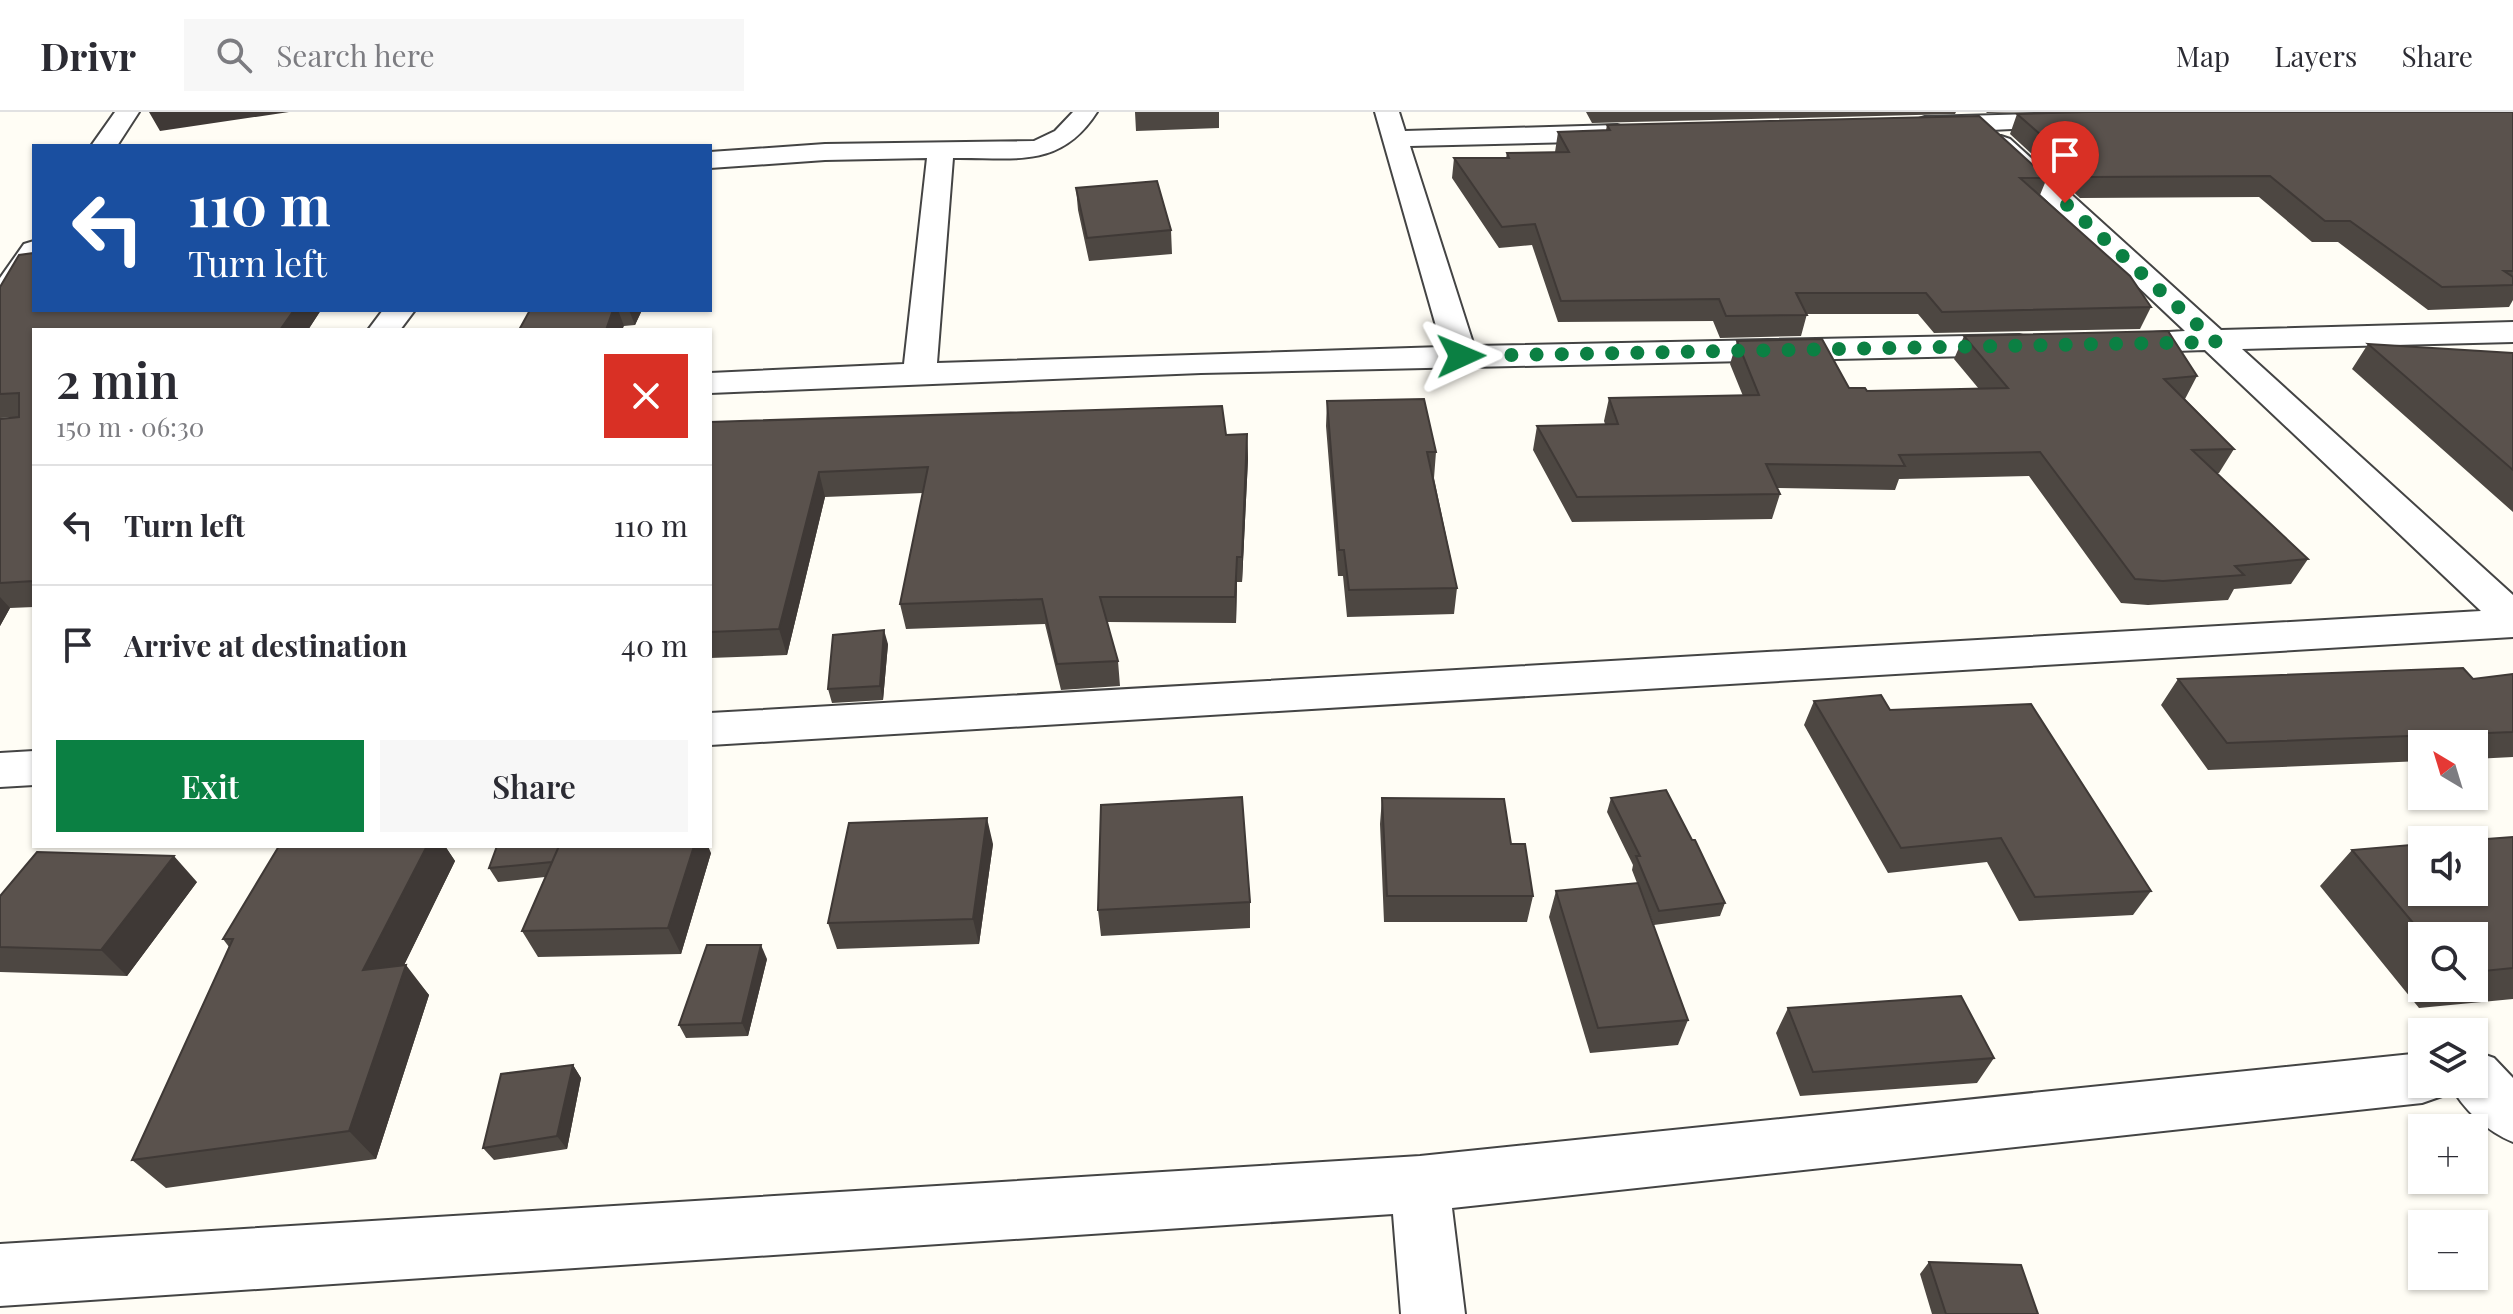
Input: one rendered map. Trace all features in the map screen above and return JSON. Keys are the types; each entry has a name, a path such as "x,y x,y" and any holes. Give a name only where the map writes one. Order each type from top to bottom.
{"street":[{"path":"105,144 127,112"},
{"path":"712,160 825,152 1006,151 1059,143 1072,132 1085,112"},
{"path":"1973,118 2513,620"},
{"path":"1900,125 1973,118 2104,120"},
{"path":"1461,356 1391,125 1647,132"},
{"path":"920,372 941,150"},
{"path":"0,300 32,253"},
{"path":"2090,344 2513,332"},
{"path":"712,383 920,372 1461,356 2043,345"},
{"path":"712,729 2513,620"},
{"path":"0,770 32,768"},
{"path":"2488,1072 2513,1068"},
{"path":"0,1275 1420,1184 2408,1079"},
{"path":"2488,1089 2513,1116"},
{"path":"1420,1184 1433,1314"}],"building":[{"path":"2513,112 2513,271 2504,271 2513,277 2513,285 2442,287 2350,221 2325,221 2270,176 2089,177 2017,114"},
{"path":"1979,116 2047,178 2020,178 2130,276 2151,307 1942,312 1926,293 1796,293 1807,315 1726,316 1719,299 1561,301 1535,224 1502,227 1454,158 1509,158 1507,153 1569,152 1558,132 1610,130 1607,125"},
{"path":"1157,181 1171,230 1087,238 1076,188"},
{"path":"32,253 32,312 293,312 281,328 32,328 32,581 0,583 0,419 19,417 19,393 0,394 0,287 19,255"},
{"path":"529,312 612,312 607,328 520,328"},
{"path":"2168,331 2197,376 2164,379 2234,449 2192,450 2308,559 2235,566 2244,575 2163,581 2135,579 2040,452 1899,455 1905,466 1766,464 1780,494 1577,497 1537,426 1618,424 1609,398 1759,395 1737,341 1822,339 1849,388 1865,388 1867,391 2008,388 1964,336"},
{"path":"2368,344 2513,353 2513,470"},
{"path":"1424,399 1436,452 1427,452 1457,588 1349,590 1344,550 1339,550 1327,401"},
{"path":"1222,406 1226,435 1247,434 1242,557 1237,557 1235,597 1100,597 1118,661 1057,664 1042,599 900,604 928,467 819,472 779,629 712,632 712,422"},
{"path":"884,630 880,686 828,689 833,635"},
{"path":"2463,668 2473,679 2513,674 2513,732 2408,730 2408,736 2227,743 2178,679"},
{"path":"1881,695 1890,710 2031,704 2151,891 2035,897 2001,838 1901,848 1814,701"},
{"path":"1666,790 1692,840 1695,840 1725,903 1659,911 1636,856 1640,856 1611,798"},
{"path":"1242,797 1250,902 1098,910 1101,805"},
{"path":"1382,798 1504,799 1511,844 1525,844 1533,896 1387,896"},
{"path":"987,818 973,919 828,923 849,823"},
{"path":"2513,837 2513,968 2488,971 2488,922 2412,922 2352,850 2408,845 2408,906 2488,906 2488,839"},
{"path":"278,848 426,848 363,970 406,965 349,1131 132,1160 233,939 223,939"},
{"path":"496,848 558,848 552,862 489,868"},
{"path":"558,848 693,848 668,928 522,931"},
{"path":"37,852 174,856 101,950 0,947 0,896"},
{"path":"1638,883 1688,1020 1598,1028 1556,891"},
{"path":"707,945 761,945 742,1023 679,1025"},
{"path":"1961,996 1994,1058 1813,1072 1788,1008"},
{"path":"573,1065 557,1136 483,1148 501,1074"},
{"path":"1929,1262 2021,1265 2038,1314 1946,1314"}],"route":[{"path":"1461,356 2216,342 2065,203"}]}
